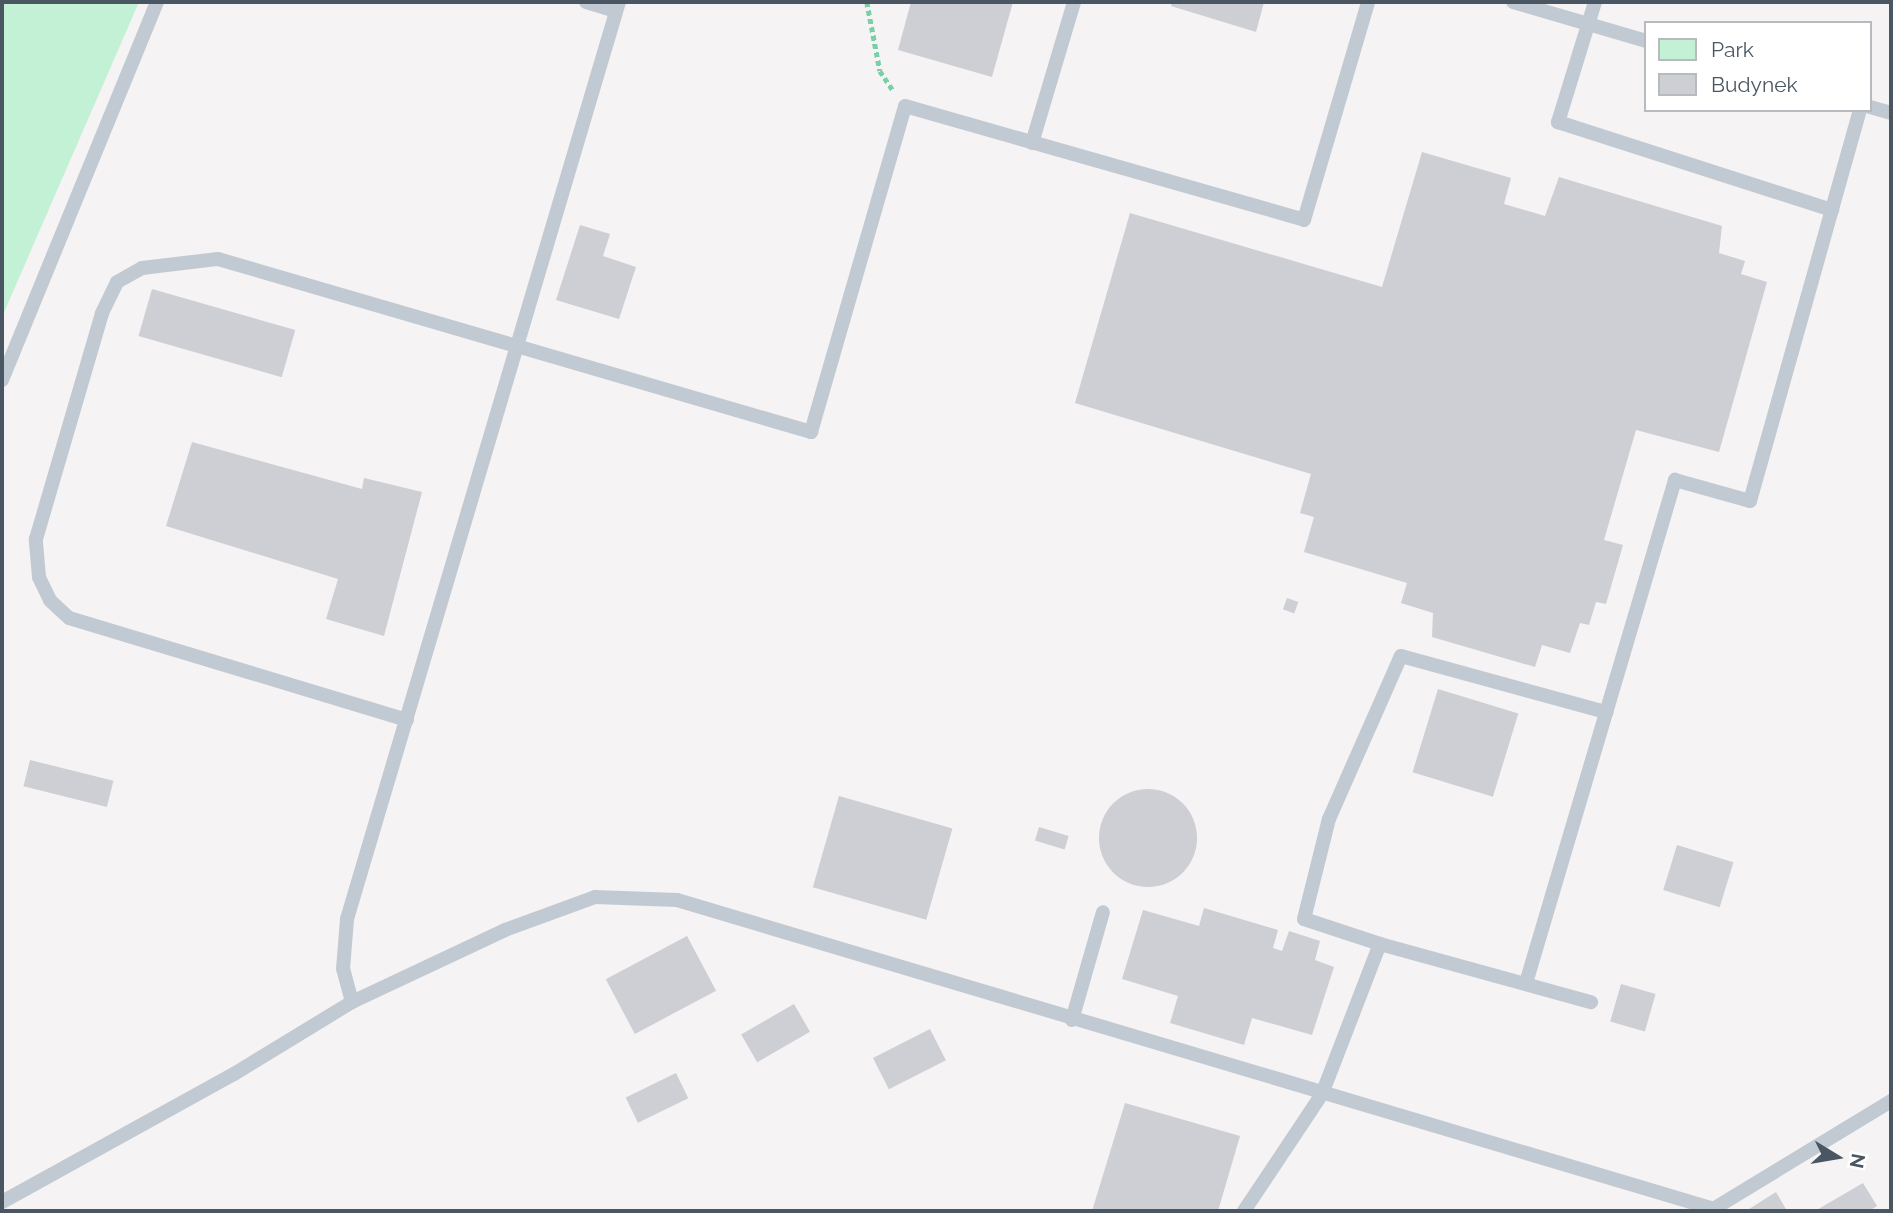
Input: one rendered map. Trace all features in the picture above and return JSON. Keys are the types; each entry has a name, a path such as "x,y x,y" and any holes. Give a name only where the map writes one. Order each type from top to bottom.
{"lane":[{"path":"2,380 157,2"},
{"path":"352,1002 342,969 347,919 618,6 586,2"},
{"path":"1032,143 1074,2"},
{"path":"407,720 69,618 50,600 39,577 36,539 102,313 117,282 142,268 218,259 811,432 905,106 1304,220 1368,2"},
{"path":"1513,2 1644,40"},
{"path":"1595,2 1558,121 1832,210"},
{"path":"1872,108 1891,113"},
{"path":"1526,983 1675,480 1749,501 1859,112"},
{"path":"1591,1002 1380,944 1304,919 1329,819 1401,656 1606,712"},
{"path":"2,1202 234,1074 352,1002 505,930 595,897 677,900 1712,1210 1891,1101"},
{"path":"1072,1020 1103,912"},
{"path":"1244,1211 1322,1094 1380,944"}],"path":[{"path":"867,2 880,71 905,106"}],"green space":[{"path":"2,2 139,2 2,317"}],"building":[{"path":"911,2 1013,2 992,77 898,50"},
{"path":"1172,2 1264,2 1256,32 1171,6"},
{"path":"1422,152 1511,178 1504,204 1545,216 1559,177 1722,226 1719,253 1745,261 1741,274 1767,282 1719,452 1636,430 1604,540 1623,545 1606,604 1596,602 1589,625 1580,623 1570,653 1542,645 1535,667 1432,637 1433,613 1401,603 1407,583 1304,552 1314,517 1300,513 1311,474 1075,403 1130,213 1382,287"},
{"path":"580,225 610,234 603,256 636,267 619,319 556,300"},
{"path":"152,289 295,330 282,377 138,336"},
{"path":"192,442 362,489 364,478 422,492 384,636 326,619 338,579 166,526"},
{"path":"1287,598 1298,602 1294,613 1283,609"},
{"path":"1438,689 1518,714 1493,797 1413,772"},
{"path":"30,760 113,781 107,807 23,786"},
{"path":"1148,789 1167,792 1183,803 1194,819 1197,838 1194,857 1183,873 1167,884 1148,887 1129,884 1113,873 1102,857 1099,838 1102,819 1113,803 1129,792"},
{"path":"839,796 952,829 926,920 813,887"},
{"path":"1039,827 1069,836 1065,849 1035,840"},
{"path":"1677,845 1733,862 1720,907 1663,890"},
{"path":"1204,908 1278,930 1273,948 1282,951 1289,931 1320,941 1315,960 1334,967 1312,1035 1252,1018 1244,1045 1170,1023 1178,996 1122,979 1143,910 1199,926"},
{"path":"687,936 716,991 635,1034 606,979"},
{"path":"1621,984 1656,994 1645,1031 1610,1021"},
{"path":"794,1004 810,1032 757,1062 741,1034"},
{"path":"930,1029 946,1060 889,1089 873,1058"},
{"path":"676,1073 688,1098 638,1123 626,1098"},
{"path":"1125,1103 1240,1136 1218,1211 1092,1211"},
{"path":"1863,1183 1877,1206 1869,1211 1815,1211"},
{"path":"1776,1192 1787,1211 1746,1211"}]}
